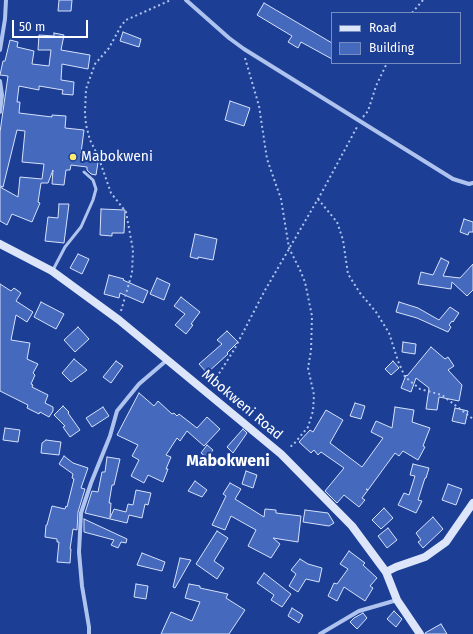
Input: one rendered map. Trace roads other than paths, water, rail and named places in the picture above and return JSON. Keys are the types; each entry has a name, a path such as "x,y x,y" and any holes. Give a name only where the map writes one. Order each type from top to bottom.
{"street":[{"path":"0,50 5,19 6,0"},
{"path":"186,0 229,38 241,46 453,179 469,184 473,183"},
{"path":"0,81 2,95 0,112"},
{"name":"Mbokweni Road","path":"0,244 52,271 119,320 281,454 352,526 386,572 398,600 420,634"},
{"path":"89,634 79,552 82,513 91,483 110,436 117,411 139,384 167,360"},
{"path":"386,572 425,557 446,542 473,503"},
{"path":"320,634 359,611 398,600"}],"lane":[{"path":"52,271 65,247 81,227 93,200 96,189 92,180 84,172"}],"place":[{"name":"Mabokweni","path":"73,157"}],"district":[{"name":"Mabokweni","path":"228,462"}]}
